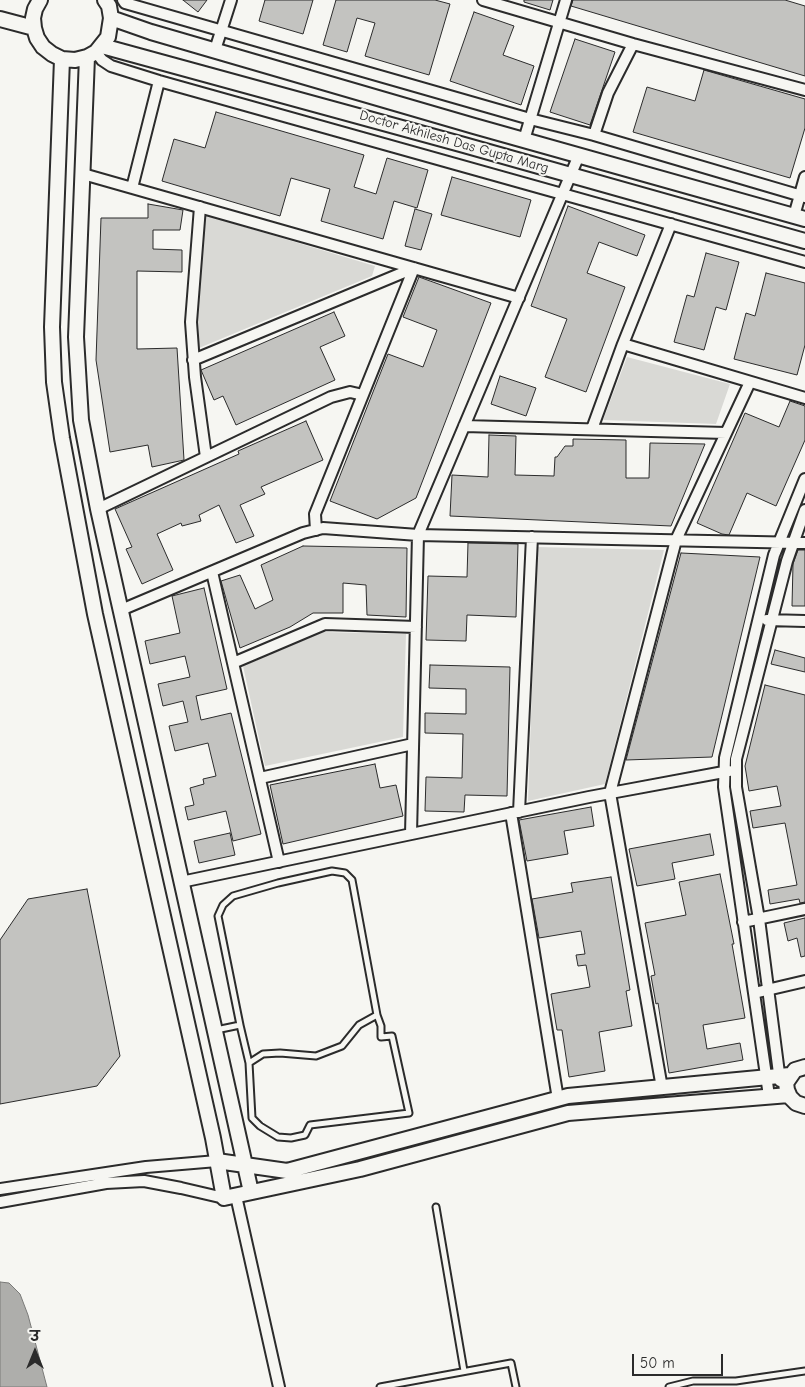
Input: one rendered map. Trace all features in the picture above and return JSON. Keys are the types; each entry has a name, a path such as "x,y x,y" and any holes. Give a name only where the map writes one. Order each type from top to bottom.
{"street":[{"path":"40,0 35,9 34,28 37,38 43,47 52,54 62,59 75,60 95,52 108,37 111,18 109,6 105,0"},
{"path":"124,0 125,3 530,119 594,135 802,196"},
{"path":"215,50 232,0"},
{"path":"483,0 633,44 805,90"},
{"path":"524,140 566,0"},
{"name":"Doctor Akhilesh Das Gupta Marg","path":"111,18 151,32 800,218"},
{"path":"0,19 34,28"},
{"path":"594,135 608,94 633,44"},
{"path":"95,52 111,66 159,81 805,262"},
{"path":"95,52 83,174 76,338 81,420 120,610 251,1192"},
{"name":"Doctor Akhilesh Das Gupta Marg","path":"95,52 571,175 805,241"},
{"path":"62,59 52,327 54,382 62,438 95,614 217,1161 230,1197 279,1387"},
{"path":"132,188 159,81"},
{"path":"411,834 418,535 579,155"},
{"path":"83,174 519,298"},
{"path":"800,218 805,177"},
{"path":"200,207 191,322 206,457"},
{"path":"592,429 623,344 671,224"},
{"path":"194,360 414,268"},
{"path":"316,530 314,514 414,268"},
{"path":"623,344 805,398"},
{"path":"662,1088 610,793 676,540 750,382"},
{"path":"98,509 331,396 350,392 363,394"},
{"path":"464,426 726,433"},
{"path":"780,1096 786,1090 786,1082 779,1076 754,993 724,787 724,772 725,758 774,555 805,479"},
{"path":"780,1096 759,919 736,787 736,759 793,542 805,510"},
{"path":"120,610 304,533 323,528 418,535 805,543"},
{"path":"532,537 515,812 558,1098"},
{"path":"212,572 279,862"},
{"path":"758,619 805,622"},
{"path":"233,663 325,624 416,627"},
{"path":"260,778 413,744"},
{"path":"181,882 515,812 736,770"},
{"path":"743,922 805,909"},
{"path":"754,993 805,981"},
{"path":"0,1189 146,1167 217,1161 287,1170 568,1096 779,1076 805,1067"},
{"path":"0,1202 106,1183 144,1182 230,1197 360,1169 568,1113 780,1096 792,1100 804,1109"}],"lane":[{"path":"332,871 345,873 352,880 377,1015 381,1026 381,1037 392,1036 409,1113 310,1125 304,1135 292,1138 278,1137 260,1126 252,1118 249,1063 240,1025 218,916 223,905 233,896 278,883 332,871"},
{"path":"249,1063 263,1054 280,1053 316,1056 342,1046 359,1025 377,1015"},
{"path":"214,1030 240,1025"},
{"path":"436,1207 464,1371"},
{"path":"380,1387 511,1363 516,1387"},
{"path":"669,1387 693,1381 726,1381 805,1371"},
{"path":"726,1381 727,1387"}],"shaded area":[{"path":"205,215 375,266 372,276 199,348 198,317"},
{"path":"627,357 730,384 716,424 603,420"},
{"path":"537,547 664,550 605,784 528,801"},
{"path":"323,632 406,634 403,737 265,766 243,666"},
{"path":"0,1282 9,1283 20,1294 28,1315 47,1387 0,1387"}],"building":[{"path":"183,0 207,0 198,12"},
{"path":"265,0 313,0 303,34 259,21"},
{"path":"336,0 435,0 450,4 429,75 365,56 375,23 357,18 347,52 323,45"},
{"path":"524,0 553,0 550,10 524,2"},
{"path":"573,0 785,0 805,6 805,76 571,6"},
{"path":"474,12 514,26 503,55 534,66 521,105 450,81"},
{"path":"575,39 615,52 590,125 550,112"},
{"path":"704,70 805,99 805,128 790,178 633,132 647,87 695,101"},
{"path":"216,112 364,155 354,187 376,194 387,158 428,170 417,208 394,201 383,239 321,221 330,189 291,178 280,216 162,181 174,139 205,148"},
{"path":"452,177 531,200 520,237 441,215"},
{"path":"148,204 183,210 180,230 153,230 153,249 182,250 182,272 137,271 137,349 177,348 184,460 152,467 148,445 110,452 96,360 101,218 148,218"},
{"path":"568,206 645,235 637,256 599,242 587,273 625,287 586,392 545,377 567,319 531,306"},
{"path":"415,209 432,214 421,250 405,246"},
{"path":"706,253 739,262 726,310 716,307 704,350 674,342 687,295 694,297"},
{"path":"766,273 805,283 805,345 797,375 734,359 746,313 755,316"},
{"path":"419,277 491,303 416,498 377,519 330,501 388,354 423,367 437,330 403,317"},
{"path":"334,312 345,336 320,347 335,380 236,425 223,396 214,400 201,370"},
{"path":"500,376 536,388 526,416 491,404"},
{"path":"790,401 805,406 805,440 776,506 747,493 729,535 722,534 697,523 745,413 779,427"},
{"path":"306,421 323,460 261,487 265,494 240,505 254,536 236,543 219,505 199,515 201,521 182,526 181,523 157,534 173,570 142,584 126,549 132,547 115,509 239,454 238,451"},
{"path":"489,435 516,436 515,475 554,476 555,457 565,446 573,446 573,439 626,440 626,478 649,478 650,443 705,444 671,526 450,516 452,475 488,477"},
{"path":"468,543 518,544 516,617 467,615 466,641 426,640 428,576 467,577"},
{"path":"303,546 407,548 406,617 367,615 366,585 343,583 343,613 313,613 290,627 240,648 221,581 240,575 255,609 273,600 261,565"},
{"path":"798,550 805,550 805,606 792,606 793,564"},
{"path":"681,553 760,557 712,757 626,760"},
{"path":"204,588 227,689 196,696 201,720 231,713 261,834 233,841 226,811 188,820 185,807 194,805 190,788 204,784 203,779 216,776 208,743 175,751 169,726 188,722 183,701 163,706 158,684 190,677 185,656 150,664 145,641 180,633 172,596"},
{"path":"775,650 805,658 805,672 771,664"},
{"path":"430,665 510,667 507,796 465,795 464,812 425,811 426,777 462,778 463,734 425,733 425,713 466,714 466,689 429,688"},
{"path":"765,685 805,695 805,902 800,903 799,899 770,904 768,890 797,885 785,823 753,828 750,811 781,806 777,786 749,791 745,766"},
{"path":"375,764 380,788 396,785 403,816 283,844 270,785"},
{"path":"591,807 594,826 564,831 568,854 527,861 519,820"},
{"path":"230,833 235,855 199,863 194,841"},
{"path":"710,834 714,855 672,863 675,879 637,886 629,849"},
{"path":"720,874 734,944 732,944 745,1018 703,1025 707,1049 740,1043 743,1060 669,1073 658,1003 656,1004 651,976 655,975 645,923 686,915 679,882"},
{"path":"611,877 630,990 626,991 632,1026 599,1032 605,1071 569,1077 562,1030 557,1030 551,994 590,987 586,965 578,966 576,955 585,954 581,931 539,938 532,899 573,892 571,883"},
{"path":"87,889 120,1056 97,1086 0,1104 0,940 28,899"},
{"path":"805,918 805,956 801,957 797,938 788,941 784,923"}]}
